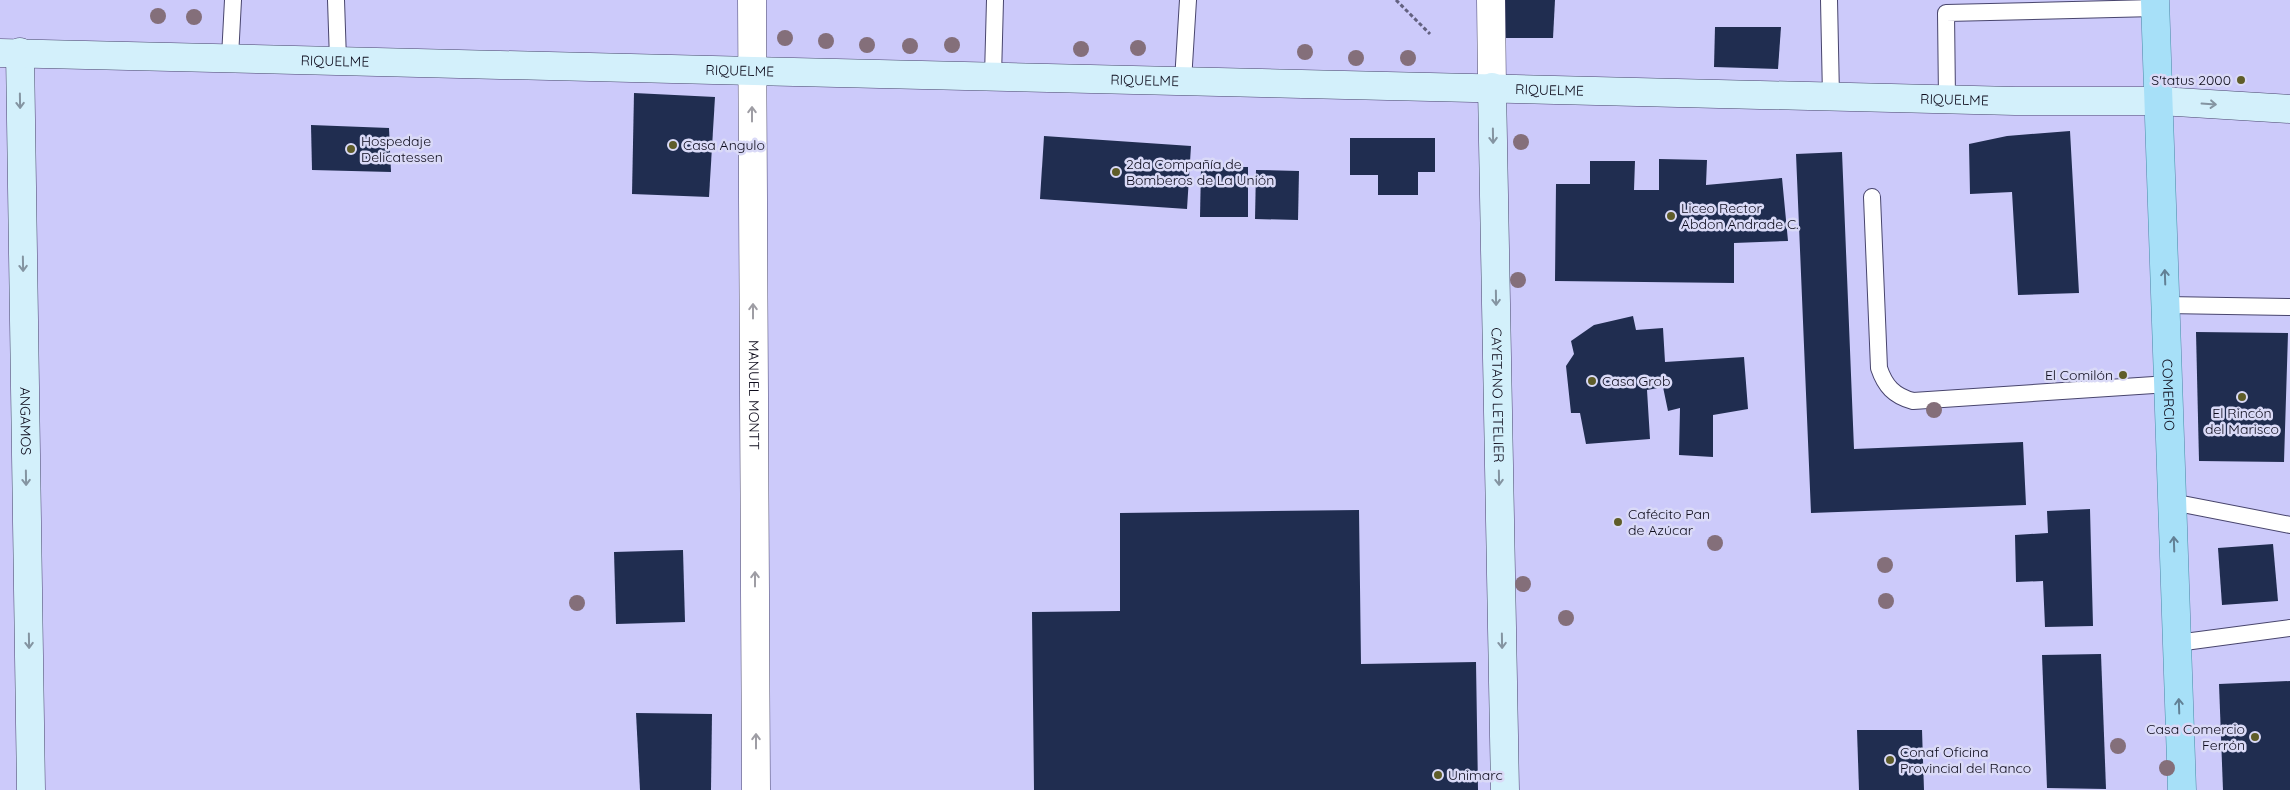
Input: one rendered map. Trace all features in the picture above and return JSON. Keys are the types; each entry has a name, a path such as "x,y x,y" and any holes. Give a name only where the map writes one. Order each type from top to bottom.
{"main road":[{"name":"COMERCIO","path":"2155,4 2160,101 2182,790"},
{"name":"RIQUELME","path":"10,52 1947,99 2160,101 2290,110"},
{"name":"ANGAMOS","path":"10,52 31,790"},
{"name":"CAYETANO LETELIER","path":"1492,87 1505,790"}],"street":[{"name":"MANUEL MONTT","path":"752,0 756,790"},
{"name":"CAYETANO LETELIER","path":"1491,0 1492,87"}],"lane":[{"path":"230,58 233,0"},
{"path":"336,0 338,60"},
{"path":"993,76 994,0"},
{"path":"1184,80 1188,0"},
{"path":"1830,0 1831,96"},
{"path":"1947,99 1946,12 2155,4"},
{"path":"1872,197 1879,368 1884,382 1894,393 1913,400 2169,384"},
{"path":"2166,305 2290,308"},
{"path":"2172,502 2290,525"},
{"path":"2177,643 2290,628"}],"path":[{"path":"1396,0 1430,34"}],"building":[{"path":"1504,0 1555,0 1553,38 1504,38"},
{"path":"1715,27 1781,27 1778,69 1714,67"},
{"name":"Casa Angulo","path":"634,93 715,97 709,197 632,194"},
{"name":"Hospedaje Delicatessen","path":"311,125 389,128 391,172 312,170"},
{"path":"2070,131 2079,293 2018,295 2012,192 1970,194 1969,144 2007,136"},
{"name":"2da Compañía de Bomberos de La Unión","path":"1044,136 1191,146 1187,209 1040,199"},
{"path":"1350,138 1435,138 1435,172 1418,172 1418,195 1378,195 1378,175 1350,175"},
{"path":"1842,152 1854,449 2023,442 2026,505 1811,513 1796,154"},
{"name":"Liceo Rector Abdon Andrade C.","path":"1659,159 1707,160 1706,185 1782,178 1788,241 1734,243 1734,283 1555,281 1556,184 1590,184 1590,161 1635,161 1634,190 1659,190"},
{"path":"1201,167 1248,167 1248,217 1200,217"},
{"path":"1256,170 1299,171 1298,220 1255,219"},
{"path":"1633,316 1636,330 1663,328 1665,362 1744,357 1748,409 1713,415 1713,457 1679,455 1680,408 1668,411 1663,387 1647,390 1650,439 1586,444 1580,413 1571,413 1566,366 1574,354 1571,341 1594,325"},
{"name":"El Rincón del Marisco","path":"2196,332 2288,333 2284,462 2199,461"},
{"path":"2090,509 2093,626 2045,627 2043,581 2016,582 2015,535 2048,533 2047,511"},
{"path":"1359,510 1361,664 1476,662 1478,790 1034,790 1032,612 1120,611 1120,513"},
{"path":"2273,544 2278,601 2222,605 2218,548"},
{"path":"683,550 685,622 616,624 614,552"},
{"path":"2101,654 2106,789 2047,788 2042,655"},
{"name":"Casa Comercio Ferrón","path":"2290,681 2290,790 2223,790 2219,684"},
{"path":"636,713 712,714 711,790 640,790"},
{"name":"Conaf Oficina Provincial del Ranco","path":"1857,730 1922,730 1924,790 1859,790"}],"place":[{"name":"S'tatus 2000","path":"2241,80"},
{"name":"Casa Angulo","path":"673,145"},
{"name":"Hospedaje Delicatessen","path":"351,149"},
{"name":"2da Compañía de Bomberos de La Unión","path":"1116,172"},
{"name":"Liceo Rector Abdon Andrade C.","path":"1671,216"},
{"name":"El Comilón","path":"2123,375"},
{"name":"Casa Grob","path":"1592,381"},
{"name":"El Rincón del Marisco","path":"2242,397"},
{"name":"Cafécito Pan de Azúcar","path":"1618,522"},
{"name":"Casa Comercio Ferrón","path":"2255,737"},
{"name":"Conaf Oficina Provincial del Ranco","path":"1890,760"},
{"name":"Unimarc","path":"1438,775"}]}
